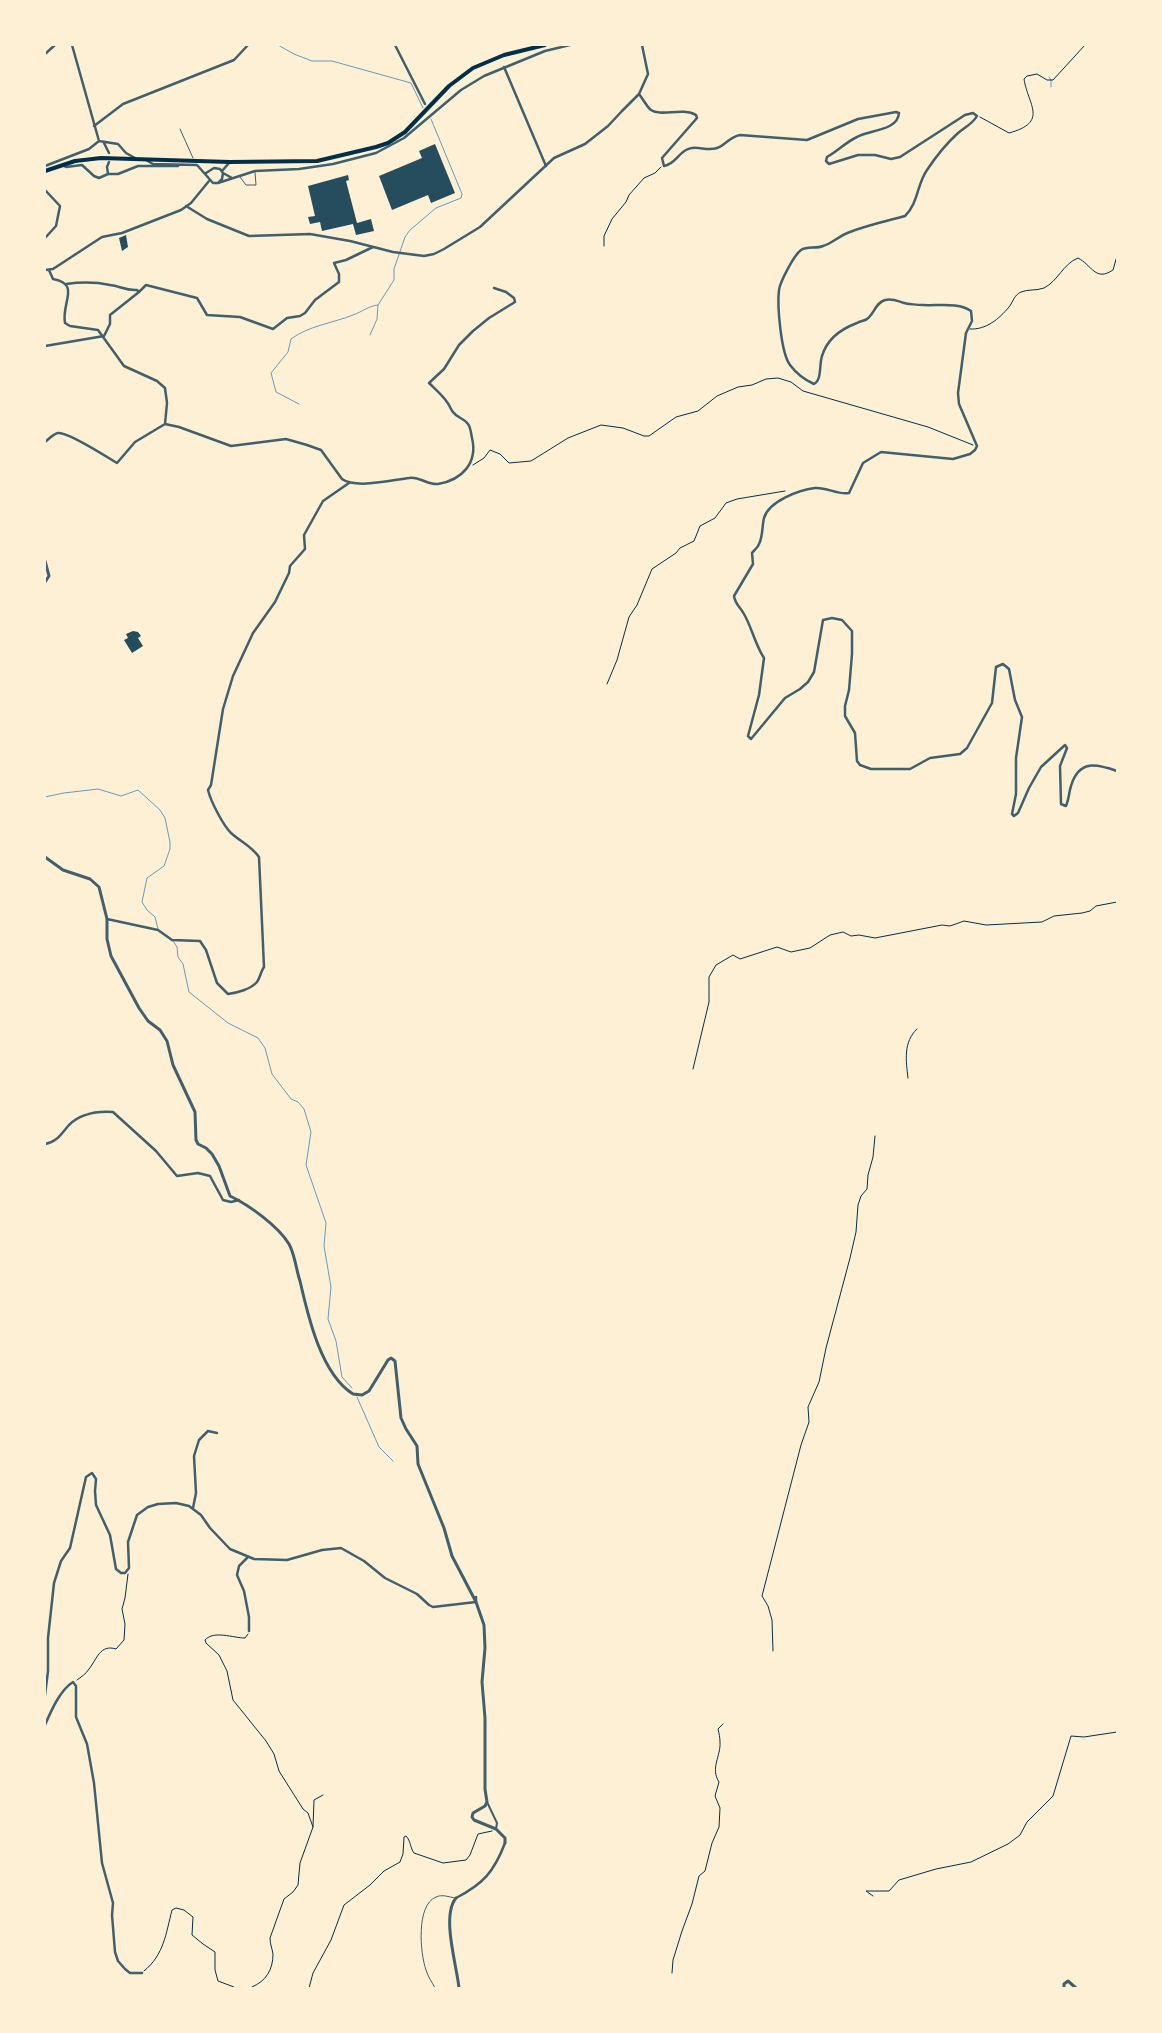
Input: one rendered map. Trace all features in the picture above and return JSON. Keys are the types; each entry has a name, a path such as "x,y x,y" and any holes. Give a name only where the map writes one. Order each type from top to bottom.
{"main road":[{"path":"45,171 62,165 91,159 218,162 317,161 388,143 406,132 448,86 464,74 498,57 545,45"}],"street":[{"path":"45,54 55,45"},
{"path":"72,45 99,141 118,144 126,153 136,159"},
{"path":"94,126 123,104 234,60 248,45"},
{"path":"395,45 425,104"},
{"path":"145,159 153,164 197,165 206,173 209,181 218,183 255,171 299,169 333,164 376,153 391,147 415,130 462,90 484,76 544,51 570,45"},
{"path":"186,206 206,219 250,236 310,234 393,252 424,256 444,250 480,227 554,158 593,138 639,94 648,74 642,45"},
{"path":"504,67 546,166"},
{"path":"639,94 651,110 659,113 690,112 696,115 697,118 662,158 664,166 670,165 684,151 693,147 710,150 718,148 732,136 807,140 858,119 896,112 899,113 899,117 895,122 884,129 864,133 854,138 828,157 826,161 829,164 849,157 866,154 891,159 910,152 965,115 973,113 977,116 974,122 956,134 927,170 922,178 911,210 905,216 850,232 820,247 801,250 796,255 779,289 781,335 789,365 804,380 814,384 817,383 819,377 824,351 840,330 868,318 878,303 887,299 896,299 904,303 939,304 966,308 971,311 972,322 967,329 958,393 959,404 977,446 975,450 962,457 952,459 881,452 863,463 849,493 813,488 779,501 769,509 764,517 759,546 752,553 752,564 734,596 735,602 743,611 750,625 757,646 764,658 759,695 748,736 752,739 785,698 800,690 808,682 814,672 823,620 832,618 842,620 849,626 853,636 845,716 855,734 857,762 860,766 880,770 910,769 930,758 960,754 966,748 992,703 996,667 1003,664 1009,669 1022,717 1016,758 1016,794 1012,814 1014,816 1018,813 1041,767 1065,746 1067,748 1060,766 1061,804 1066,806 1074,778 1088,765 1098,764 1117,771"},
{"path":"45,166 89,150 99,141"},
{"path":"104,143 109,153"},
{"path":"108,174 107,167 109,162"},
{"path":"218,183 222,179 222,171 230,162"},
{"path":"62,165 66,167 82,165 98,178 108,174 118,174 138,166 169,167 181,164"},
{"path":"206,173 214,168 232,178"},
{"path":"165,424 168,403 165,388 157,381 124,366 98,330 70,326 65,323 65,306 69,292 66,284 61,280 53,279 47,270 102,237 122,233 173,214 186,206 209,181"},
{"path":"45,190 60,206 56,226 45,238"},
{"path":"104,336 110,324 110,316 146,285 197,298 208,315 240,317 273,329 287,318 300,316 305,313 315,300 339,282 339,274 334,263 346,260 373,247"},
{"path":"66,284 83,282 102,283 118,286 123,290 137,290 139,292"},
{"path":"107,919 158,930 172,940 200,941 206,950 217,983 228,994 237,993 259,979 264,967 259,857 253,848 238,839 225,826 210,798 208,790 211,785 223,709 233,676 247,643 275,602 289,573 290,566 304,549 304,535 323,501 349,483 391,481 412,477 424,482 437,484 459,476 469,466 474,445 470,426 464,419 453,412 447,402 429,383 444,369 459,345 473,331 489,318 515,302 514,298 506,292 494,288"},
{"path":"45,346 104,336"},
{"path":"45,442 56,434 64,434 117,462 135,442 165,424 179,427 231,446 286,439 322,450 342,479 349,483"},
{"path":"45,561 49,576 45,582"},
{"path":"45,857 63,870 90,879 99,887 107,919 107,939 111,956 139,1008 148,1020 160,1030 167,1041 173,1065 195,1112 196,1140 216,1160 224,1176 230,1196 240,1200 280,1232 290,1246 313,1333 340,1382 353,1394 365,1394 369,1391 388,1360 391,1358 394,1361 401,1418 418,1446 418,1464 444,1528 452,1556 476,1602 484,1625 482,1682 485,1718 485,1789 487,1802 497,1823 496,1829"},
{"path":"45,1144 53,1142 76,1119 98,1111 113,1112 156,1151 177,1176 198,1173 210,1176 216,1183 223,1200 231,1202 240,1200"},
{"path":"193,1508 196,1494 194,1463 196,1448 199,1440 208,1431 217,1433"},
{"path":"45,1696 48,1671 48,1638 54,1583 61,1561 70,1548 88,1475 92,1473 96,1479 96,1506 110,1535 116,1569 120,1573 125,1573 130,1568 128,1542 137,1515 148,1507 176,1503 193,1508 230,1548 248,1557 271,1561 288,1560 330,1548 341,1548 359,1558 385,1578 417,1594 428,1605 433,1607 476,1602"},
{"path":"248,1557 239,1566 237,1575 245,1597 249,1617 249,1631"},
{"path":"476,1597 476,1602"},
{"path":"45,1725 56,1704 69,1685 74,1682 76,1686 76,1717 87,1744 94,1783 102,1863 113,1902 112,1915 115,1952 118,1961 130,1973 142,1973"},
{"path":"459,1988 458,1972 450,1936 452,1907 456,1898 472,1890 494,1869 505,1843 505,1838 500,1832 474,1820 472,1817 473,1813 485,1806 487,1802"},
{"path":"1064,1988 1064,1984 1068,1981 1076,1988"}],"lane":[{"path":"180,128 194,161"},
{"path":"218,162 222,171"},
{"path":"239,176 246,185 256,185 255,171"},
{"path":"435,1988 424,1962 422,1934 424,1909 435,1897 442,1895 456,1898"}],"path":[{"path":"977,116 1008,133 1020,130 1032,118 1034,112 1024,79 1027,76 1037,74 1047,80 1053,80 1055,75 1062,72 1067,63 1086,45"},
{"path":"604,246 604,236 612,219 626,202 629,195 644,178 656,173 664,166"},
{"path":"967,329 978,330 988,326 1008,307 1014,297 1020,292 1044,288 1073,260 1078,258 1099,275 1108,274 1113,270 1117,256"},
{"path":"469,466 484,458 490,450 500,454 509,463 531,461 568,438 601,425 617,427 649,436 676,417 698,411 726,391 766,379 778,378 791,382 803,391 950,434 972,445"},
{"path":"607,684 617,660 629,617 637,605 652,569 676,553 680,548 694,541 700,526 715,518 726,503 737,499 785,491"},
{"path":"692,1069 709,1002 709,977 716,965 733,955 740,959 777,947 791,952 810,948 830,935 843,932 851,936 859,935 875,938 942,925 950,926 964,921 986,925 1042,922 1054,916 1082,913 1096,906 1117,902"},
{"path":"908,1078 906,1054 910,1037 917,1028"},
{"path":"772,1651 772,1620 768,1606 762,1596 801,1445 809,1422 808,1407 819,1382 827,1341 850,1258 856,1232 858,1205 861,1196 867,1189 875,1136"},
{"path":"74,1682 88,1672 105,1648 116,1649 124,1640 125,1624 122,1609 130,1568"},
{"path":"249,1631 245,1638 214,1635 209,1636 205,1640 219,1655 227,1670 233,1700 266,1741 274,1754 279,1771 308,1813 313,1827"},
{"path":"672,1973 673,1960 692,1904 699,1876 705,1871 712,1843 719,1827 720,1808 715,1796 719,1782 715,1769 720,1742 718,1729 723,1724"},
{"path":"873,1896 866,1891 889,1891 899,1880 936,1869 972,1862 1008,1844 1020,1835 1027,1822 1052,1796 1070,1736 1084,1737 1117,1732"},
{"path":"252,1987 266,1978 270,1970 273,1952 270,1938 284,1899 294,1892 298,1885 300,1863 313,1827 314,1800 323,1795"},
{"path":"309,1988 314,1973 331,1940 341,1909 348,1900 370,1885 384,1871 400,1862 403,1854 404,1837 406,1836 409,1839 414,1853 447,1864 466,1860 470,1855 478,1834 487,1831 500,1832"},
{"path":"142,1973 157,1958 169,1930 172,1910 176,1908 184,1910 193,1918 192,1935 215,1952 215,1970 218,1981 231,1985 233,1988"}],"building":[{"path":"435,144 455,193 431,203 428,195 392,210 379,176 422,158 419,151"},
{"path":"348,175 349,180 346,181 357,223 371,219 374,231 356,235 353,224 322,231 320,222 310,224 308,217 315,216 308,186"},
{"path":"126,235 128,247 122,251 119,238"},
{"path":"133,631 138,632 141,636 138,638 143,646 132,653 124,640 128,638 126,634"}],"waterway":[{"path":"278,45 312,61 332,61 411,83 423,108"},
{"path":"1049,77 1051,87"},
{"path":"370,335 377,319 378,305 394,280 394,269 405,237 410,230 436,208 461,198 462,194 431,119"},
{"path":"299,404 276,392 271,373 288,352 291,339 313,328 378,305"},
{"path":"45,797 98,789 121,796 138,790 160,810 165,818 170,849 164,866 147,878 142,902 155,917 158,929"},
{"path":"173,941 177,947 178,957 183,964 189,992 228,1023 258,1038 265,1048 272,1074 291,1099 298,1102 304,1109 311,1132 306,1165 326,1223 324,1246 331,1287 328,1319 336,1341 342,1377 352,1388"},
{"path":"357,1397 379,1447 393,1461"}]}
